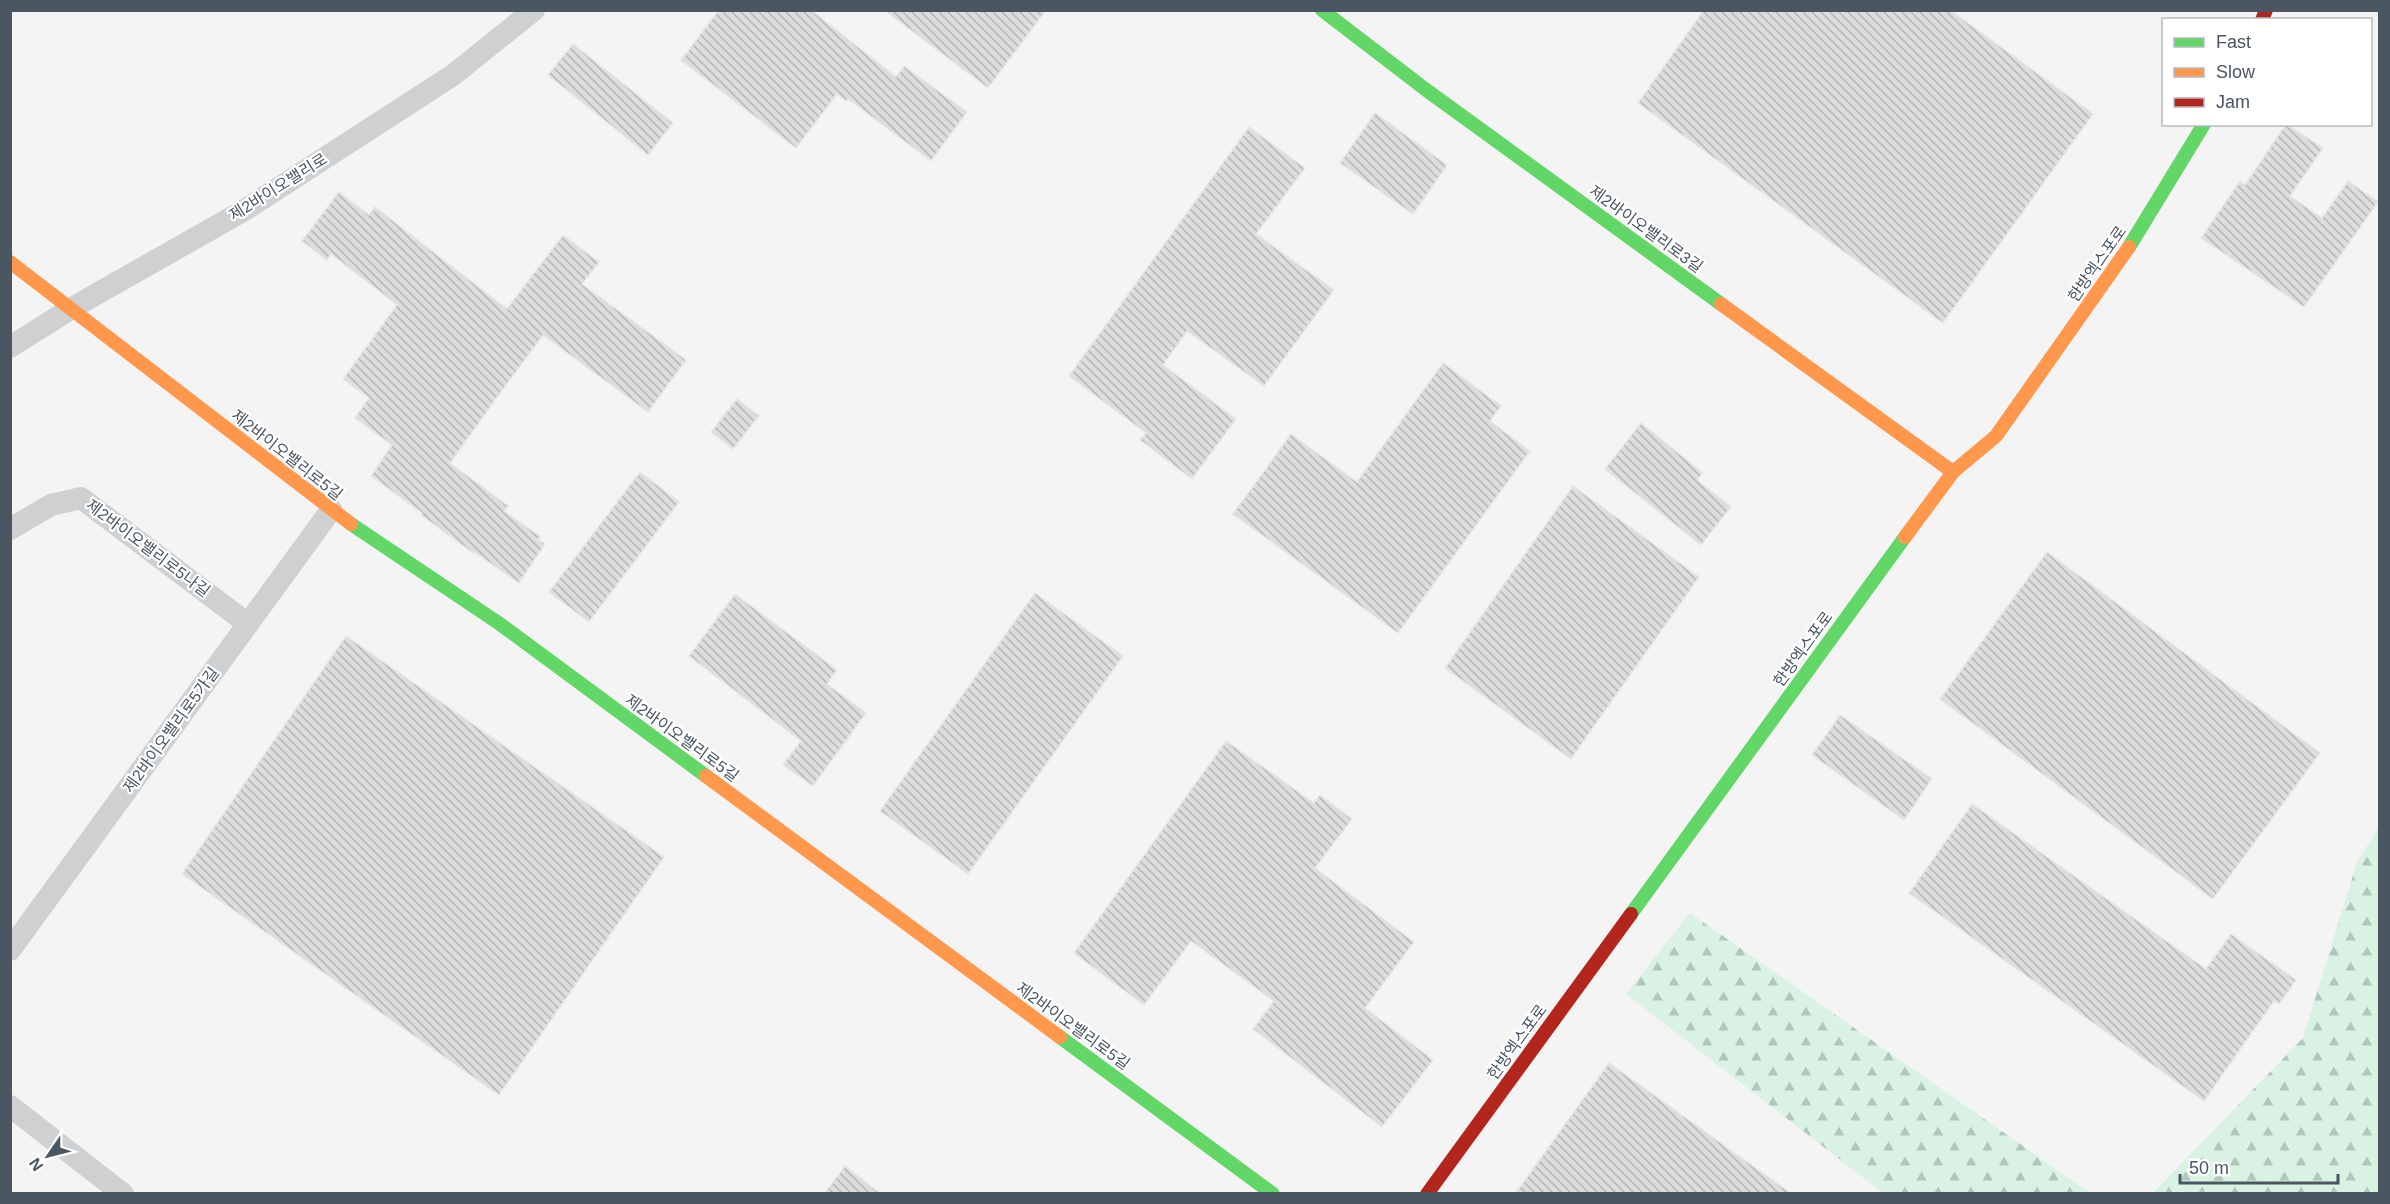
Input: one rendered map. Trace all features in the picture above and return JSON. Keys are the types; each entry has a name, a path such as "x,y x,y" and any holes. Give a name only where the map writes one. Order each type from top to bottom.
{"street":[{"name":"제2바이오밸리로","path":"10,346 263,198 453,75 534,10"},
{"name":"제2바이오밸리로3길","path":"1322,10 1425,89 1953,472"},
{"name":"한방엑스포로","path":"1427,1194 1953,472 1996,436 2131,245 2203,126"},
{"name":"제2바이오밸리로5길","path":"10,262 331,510 500,624 1273,1194"},
{"name":"제2바이오밸리로5나길","path":"10,529 51,504 81,498 248,624"},
{"name":"제2바이오밸리로5가길","path":"10,950 331,510"},
{"path":"10,1106 123,1194"}],"green space":[{"path":"2379,827 2379,1193 2153,1193 2303,1038 2357,862"},
{"path":"1690,913 2090,1193 1883,1193 1626,994"}],"building":[{"path":"719,10 811,10 896,77 904,66 967,112 931,161 848,99 846,101 837,94 796,148 681,60"},
{"path":"884,10 1046,10 988,88"},
{"path":"1704,10 1950,10 2093,114 1943,323 1638,103"},
{"path":"573,44 673,123 648,155 548,75"},
{"path":"1375,113 1447,165 1413,214 1340,163"},
{"path":"2285,126 2289,126 2323,148 2290,196 2322,218 2348,181 2378,202 2304,307 2201,238 2240,181 2245,185"},
{"path":"1249,127 1305,168 1256,234 1334,290 1264,386 1187,331 1163,365 1236,419 1192,479 1140,440 1146,433 1069,376"},
{"path":"339,192 369,215 375,207 507,309 563,235 599,262 582,284 686,360 648,412 543,335 450,463 508,506 504,511 541,537 538,539 545,544 519,583 473,553 371,476 392,445 355,418 369,398 343,379 397,305 331,254 327,260 302,241"},
{"path":"1443,363 1501,406 1490,421 1530,451 1398,633 1233,514 1291,434 1357,482"},
{"path":"737,399 759,416 733,449 711,432"},
{"path":"1641,423 1703,473 1697,480 1731,507 1701,545 1605,469"},
{"path":"640,472 679,502 589,622 549,592"},
{"path":"1573,486 1699,577 1571,759 1445,668"},
{"path":"2047,552 2320,753 2213,899 1940,699"},
{"path":"1035,593 1123,656 968,874 880,811"},
{"path":"735,594 837,670 827,684 866,713 813,786 783,765 801,741 689,656"},
{"path":"346,636 664,857 499,1095 182,874"},
{"path":"1840,715 1932,779 1904,820 1812,755"},
{"path":"1226,741 1314,803 1320,795 1352,819 1315,868 1414,942 1365,1008 1433,1060 1382,1127 1253,1029 1274,1001 1191,941 1144,1005 1074,953"},
{"path":"1972,804 2206,969 2231,934 2296,980 2279,1004 2274,1001 2204,1101 1909,893"},
{"path":"1609,1063 1792,1194 1515,1194"},
{"path":"845,1166 881,1194 824,1194"}],"traffic: fast":[{"path":"1322,10 1425,89 1721,304"},
{"path":"2129,247 2203,126"},
{"path":"351,524 500,624 706,776"},
{"path":"1631,914 1905,537"},
{"path":"1060,1037 1273,1194"}],"traffic: slow":[{"path":"1905,537 1953,472 1996,436 2129,247"},
{"path":"10,262 351,524"},
{"path":"1721,304 1953,472"},
{"path":"706,776 1060,1037"}],"traffic: jam":[{"path":"2263,18 2266,10"},
{"path":"1427,1194 1631,914"}]}
